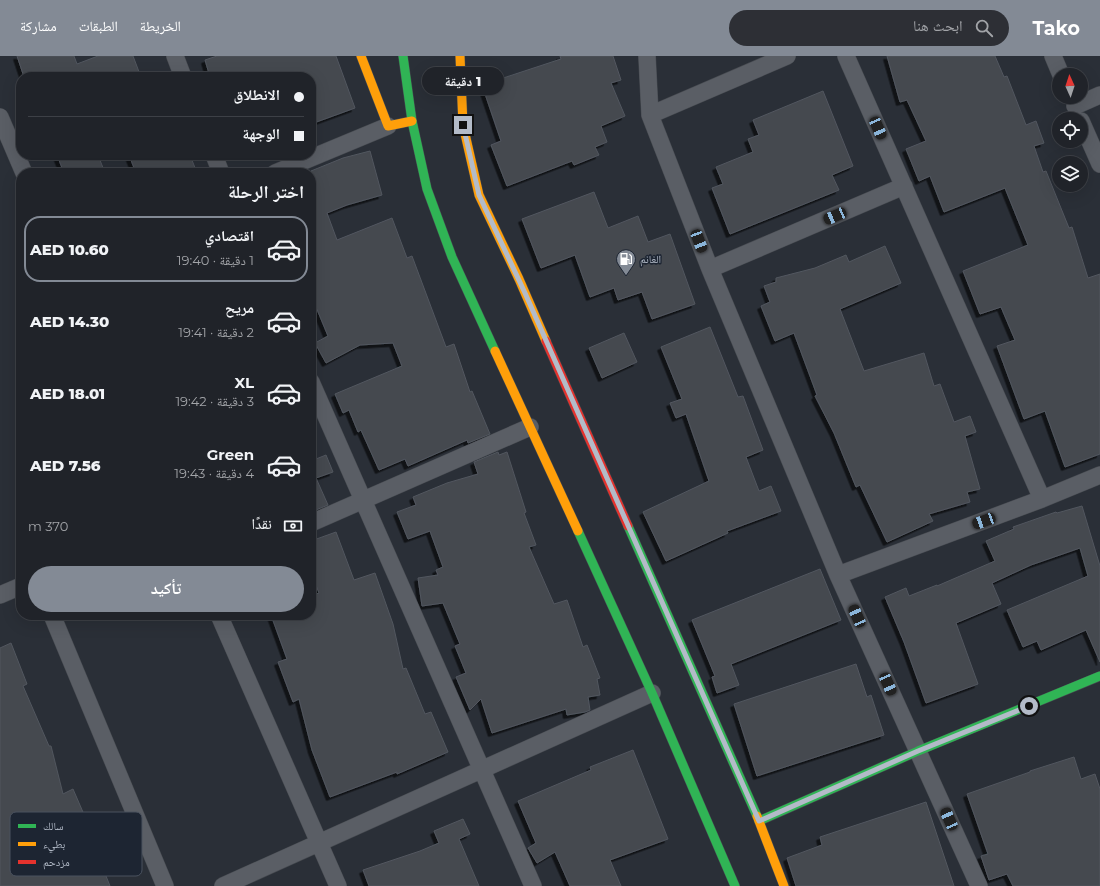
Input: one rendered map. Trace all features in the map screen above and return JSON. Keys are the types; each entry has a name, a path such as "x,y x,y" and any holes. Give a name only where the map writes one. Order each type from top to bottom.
{"street":[{"path":"175,56 181,72"},
{"path":"361,56 388,126"},
{"path":"403,56 412,121 427,189 452,257 652,693 735,886"},
{"path":"460,56 463,125 479,195 519,279 759,821 784,886"},
{"path":"647,56 650,115 710,269 838,575 979,886"},
{"path":"650,115 787,56"},
{"path":"846,56 1042,499"},
{"path":"1053,56 1058,68"},
{"path":"1100,95 1077,111 1100,164"},
{"path":"0,117 16,154"},
{"path":"316,156 388,126 412,121"},
{"path":"287,168 306,160"},
{"path":"710,269 904,186"},
{"path":"316,393 533,886"},
{"path":"316,521 530,427"},
{"path":"838,575 1042,499 1100,475"},
{"path":"0,595 16,588"},
{"path":"54,620 134,812"},
{"path":"221,620 338,886"},
{"path":"759,821 918,751 1099,678"},
{"path":"223,886 652,693"},
{"path":"142,831 165,886"}],"building":[{"path":"17,56 74,56 77,64 98,56 133,56 139,72 22,72"},
{"path":"217,56 336,56 355,108 316,122 316,72 209,72 205,60"},
{"path":"560,56 613,56 621,80 611,83 625,116 601,126 607,142 595,147 599,155 574,165 572,161 507,186 491,145 501,141 482,85 561,59"},
{"path":"887,56 995,56 1004,77 1007,76 1026,125 1036,121 1044,143 1034,146 1043,172 1046,171 1052,186 1052,192 1054,192 1069,228 1072,227 1088,278 1100,274 1100,454 1065,467 1045,411 1024,419 997,346 1015,340 1001,307 980,314 963,271 1028,245 1005,188 944,212 930,176 919,181 906,149 926,141 907,100 900,102"},
{"path":"823,91 853,166 832,175 839,190 730,234 712,188 723,184 716,167 753,152 748,139 759,135 753,120"},
{"path":"370,151 382,195 347,205 327,213 337,240 392,218 407,258 412,256 446,347 454,344 470,392 472,391 490,434 468,443 467,440 408,466 405,459 379,470 361,430 358,432 349,410 343,413 335,394 402,366 393,343 360,345 326,363 316,345 316,342 328,336 316,307 316,169 343,158"},
{"path":"59,160 100,160 103,168 62,168"},
{"path":"131,160 192,160 195,168 134,168"},
{"path":"594,192 608,228 638,216 648,242 670,234 695,304 652,319 642,292 618,300 614,288 590,297 575,255 541,268 522,219"},
{"path":"885,246 901,283 840,309 864,371 924,353 934,386 940,384 954,422 970,416 976,432 965,436 980,489 967,492 970,502 929,514 933,521 887,542 860,485 856,487 834,433 815,396 817,395 794,333 775,341 761,306 770,302 764,286 776,282 776,278 815,268 846,255 849,262"},
{"path":"710,327 738,397 743,396 763,450 746,457 759,491 771,486 781,511 727,531 728,533 666,561 643,512 709,481 686,414 676,418 670,403 682,399 661,347"},
{"path":"624,333 637,362 602,378 589,348"},
{"path":"498,452 499,455 507,452 526,512 524,513 536,545 529,547 554,604 567,600 583,647 587,645 600,678 597,679 600,695 588,697 590,710 585,712 567,715 566,709 492,733 481,699 470,710 456,677 466,673 455,646 460,644 443,603 422,606 418,578 438,575 436,570 443,567 430,531 408,539 397,512 416,505 413,497 447,483 478,474 474,462"},
{"path":"326,455 333,472 316,478 316,459"},
{"path":"316,478 328,505 316,510"},
{"path":"1082,506 1100,566 1100,662 1086,630 1041,650 1037,641 1023,647 1007,610 1088,576 1080,548 1031,565 992,583 1001,604 956,623 978,684 926,703 904,642 885,597 906,588 909,596 937,586 995,561 986,541 1014,529 1013,527 1056,512"},
{"path":"336,532 354,580 375,573 393,624 403,669 406,668 425,714 431,712 448,752 397,774 397,772 330,797 312,750 299,699 293,702 278,662 287,659 273,620 316,620 316,594 319,593 316,585 316,539"},
{"path":"820,569 841,620 731,664 739,685 717,693 712,677 715,676 692,620"},
{"path":"11,643 27,684 23,686 49,746 51,746 63,794 73,789 83,812 10,812 10,876 106,876 110,886 0,886 0,648"},
{"path":"856,664 867,697 871,695 884,735 757,776 734,704"},
{"path":"633,750 668,839 610,860 621,886 570,886 555,852 537,863 528,848 536,843 518,801 591,770 590,767"},
{"path":"1074,757 1081,779 1095,774 1100,789 1100,886 1013,886 1007,874 989,880 981,856 988,854 967,794"},
{"path":"926,802 954,886 796,886 787,858 822,845 820,837"},
{"path":"463,819 470,834 459,839 479,886 369,886 363,870 439,843 434,831"}],"traffic: fast":[{"path":"403,56 412,121 427,189 452,257 495,351"},
{"path":"628,526 757,816"},
{"path":"578,531 652,693 735,886"},
{"path":"759,821 918,751 1100,676"}],"traffic: slow":[{"path":"361,56 388,126 412,121"},
{"path":"460,56 463,125 479,195 519,279 546,341"},
{"path":"495,351 578,531"},
{"path":"757,816 784,886"}],"traffic: jam":[{"path":"546,341 628,526"}],"place":[{"name":"الغانم","path":"626,276"}],"route":[{"path":"463,125 479,195 519,279 759,821 918,751 1029,706"}]}
